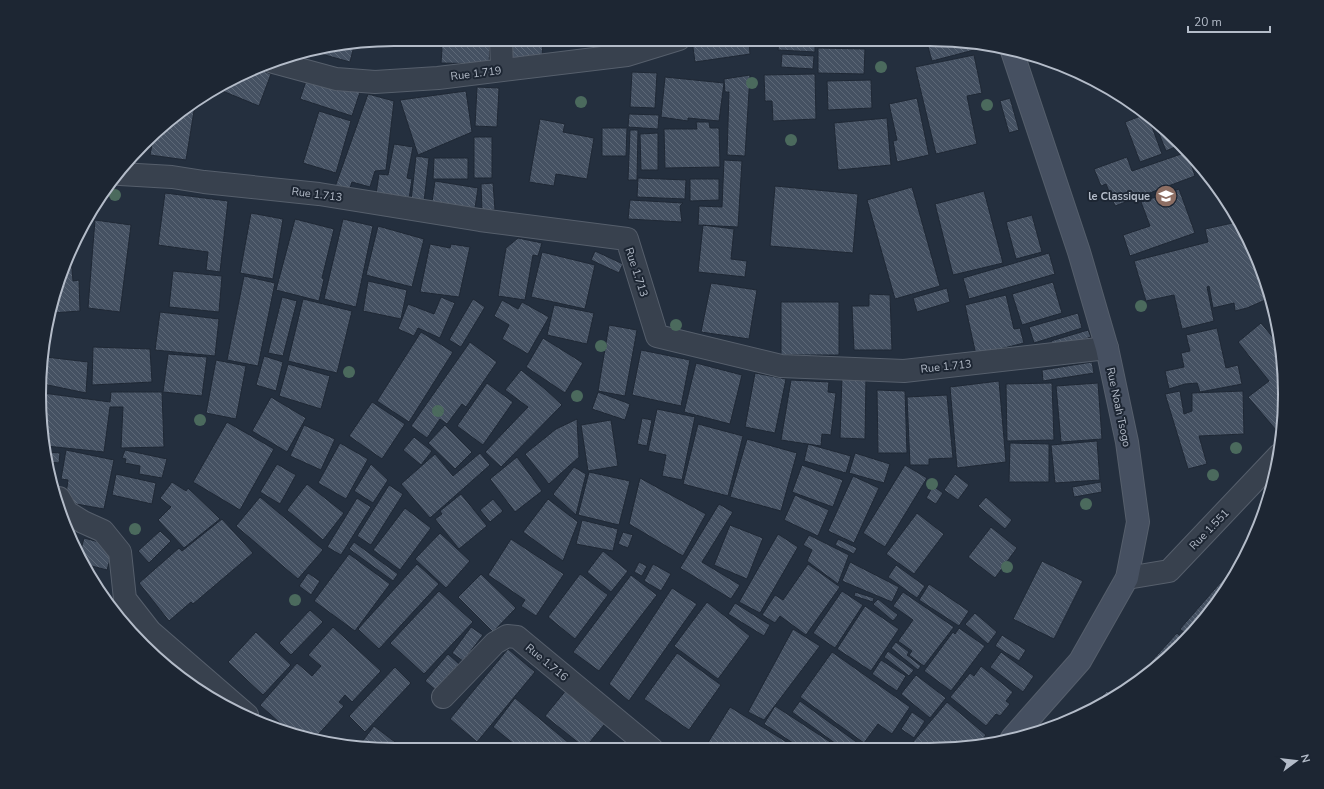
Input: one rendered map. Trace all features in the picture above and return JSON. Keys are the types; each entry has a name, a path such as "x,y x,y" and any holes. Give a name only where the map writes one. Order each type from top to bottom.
{"main road":[{"name":"Rue Noah Tsogo","path":"1014,57 1078,252 1107,348 1127,442 1138,522 1127,578 1080,661 1018,731"}],"street":[{"path":"501,46 502,70"},
{"name":"Rue 1.719","path":"281,64 336,80 375,82 438,78 627,55 656,46"},
{"name":"Rue 1.713","path":"124,174 172,177 204,182 320,194 480,220 627,239 657,336 781,366 904,371 1107,348"},
{"name":"Rue 1.551","path":"1127,578 1170,571 1271,464"},
{"path":"64,508 67,512 83,522 103,531 120,552 125,599 150,631 234,704"},
{"name":"Rue 1.716","path":"443,697 495,643 507,636 517,637 645,743"}],"building":[{"path":"441,46 490,46 489,64 441,63"},
{"path":"508,46 543,46 542,60 507,58"},
{"path":"693,46 749,46 750,54 695,62"},
{"path":"778,46 815,46 815,52 778,50"},
{"path":"928,46 974,49 974,50 932,61"},
{"path":"818,48 865,49 864,74 818,73"},
{"path":"353,49 350,62 322,54"},
{"path":"782,54 814,56 813,69 781,67"},
{"path":"974,55 982,93 967,96 977,144 936,154 915,67"},
{"path":"265,71 271,74 259,106 223,91"},
{"path":"632,72 657,73 655,108 630,107"},
{"path":"815,74 816,119 773,121 772,101 765,101 764,75"},
{"path":"308,75 360,92 352,116 300,99"},
{"path":"750,75 745,156 727,155 729,92 725,92 724,79"},
{"path":"665,77 724,83 719,121 688,118 688,121 661,117"},
{"path":"871,80 872,108 828,110 827,81"},
{"path":"477,87 499,88 497,127 475,126"},
{"path":"466,91 472,132 418,155 400,100"},
{"path":"368,94 394,101 386,170 375,171 370,187 352,182 349,191 335,187"},
{"path":"917,98 929,155 897,162 893,141 897,140 889,104"},
{"path":"1010,98 1019,130 1009,133 1000,101"},
{"path":"194,110 186,160 150,155 152,144 182,118"},
{"path":"319,111 351,121 336,173 303,163"},
{"path":"629,114 659,115 658,129 628,127"},
{"path":"1140,116 1152,126 1162,154 1140,162 1125,122"},
{"path":"887,118 891,165 838,170 834,123"},
{"path":"540,119 565,124 563,132 594,138 587,179 556,174 554,186 529,182"},
{"path":"696,122 709,122 710,128 719,128 720,167 665,168 664,129 697,129"},
{"path":"602,128 627,128 626,156 602,156"},
{"path":"630,130 638,130 637,180 628,180"},
{"path":"1158,131 1175,147 1166,151"},
{"path":"658,133 658,170 641,170 640,134"},
{"path":"474,137 492,137 492,178 474,178"},
{"path":"394,144 413,147 407,178 412,179 409,199 376,194 379,174 388,175"},
{"path":"1182,154 1191,164 1195,176 1115,206 1106,184 1101,186 1094,169 1127,157 1132,171"},
{"path":"416,156 429,158 424,202 411,201"},
{"path":"434,158 468,158 468,179 433,179"},
{"path":"724,160 742,161 738,227 698,225 699,206 722,207"},
{"path":"638,178 686,180 685,199 637,197"},
{"path":"690,179 719,179 719,200 690,201"},
{"path":"435,181 478,188 475,208 432,202"},
{"path":"493,183 495,210 482,211 481,184"},
{"path":"775,186 858,194 853,253 770,246"},
{"path":"912,187 940,286 895,299 867,200"},
{"path":"1179,189 1195,233 1130,256 1123,235 1150,226 1141,202"},
{"path":"984,191 1003,263 953,275 935,204"},
{"path":"165,193 228,201 220,272 206,270 208,252 158,245"},
{"path":"630,200 683,203 680,206 682,222 628,219"},
{"path":"251,213 283,219 273,279 240,273"},
{"path":"1032,215 1042,252 1016,259 1006,222"},
{"path":"295,219 334,229 322,278 324,279 319,301 276,290"},
{"path":"343,219 373,226 356,307 324,299"},
{"path":"95,220 131,225 120,312 88,308"},
{"path":"1233,223 1242,240 1260,282 1265,300 1247,308 1235,311 1234,303 1213,308 1209,286 1207,287 1214,321 1182,329 1174,295 1146,301 1134,261 1208,242 1205,229"},
{"path":"703,225 734,229 731,259 747,261 745,277 698,272"},
{"path":"378,226 424,239 412,287 366,275"},
{"path":"518,238 542,243 538,256 533,255 525,300 498,296 506,248"},
{"path":"430,244 450,248 451,244 470,247 459,297 420,292"},
{"path":"595,251 623,264 619,273 591,260"},
{"path":"542,252 595,265 585,309 531,297"},
{"path":"1049,253 1055,274 969,299 963,278"},
{"path":"72,264 73,281 79,280 80,311 56,313 64,282"},
{"path":"173,271 222,276 219,312 169,307"},
{"path":"244,276 275,283 258,366 227,360"},
{"path":"368,281 407,290 401,319 363,311"},
{"path":"1053,282 1062,313 1022,325 1012,294"},
{"path":"711,283 757,290 749,339 701,332"},
{"path":"947,288 950,302 917,312 913,298"},
{"path":"869,294 890,295 892,350 854,350 852,306 869,306"},
{"path":"1006,295 1014,329 1020,328 1024,343 976,355 965,305"},
{"path":"282,297 297,301 283,356 268,353"},
{"path":"441,297 455,303 440,338 418,328 414,336 398,329 408,304 434,314"},
{"path":"303,299 352,311 337,373 288,361"},
{"path":"473,299 485,307 461,347 449,340"},
{"path":"502,300 518,309 522,302 549,317 528,354 502,339 509,325 494,316"},
{"path":"781,302 839,302 839,355 781,355"},
{"path":"554,305 594,313 587,344 547,335"},
{"path":"160,312 219,319 215,356 155,350"},
{"path":"1078,313 1082,328 1034,343 1029,327"},
{"path":"1261,323 1273,337 1278,394 1276,430 1248,397 1269,381 1238,342"},
{"path":"609,325 637,330 625,396 598,391"},
{"path":"1217,328 1226,368 1238,365 1242,384 1200,392 1197,383 1185,384 1169,389 1165,371 1184,367 1181,353 1190,351 1186,335"},
{"path":"1088,330 1091,337 1054,349 1051,341"},
{"path":"421,332 453,352 409,422 377,401"},
{"path":"543,338 583,363 565,393 526,367"},
{"path":"470,342 497,362 466,407 462,404 447,424 440,419 427,438 411,426"},
{"path":"93,347 150,349 152,382 92,385"},
{"path":"641,350 690,360 681,406 632,395"},
{"path":"168,354 207,357 202,396 163,392"},
{"path":"264,356 283,362 276,391 256,385"},
{"path":"48,357 88,362 86,393 46,385"},
{"path":"216,360 246,366 236,419 206,413"},
{"path":"1092,362 1094,373 1043,381 1042,370"},
{"path":"696,363 742,375 730,424 684,412"},
{"path":"288,364 330,376 321,409 279,396"},
{"path":"521,370 562,405 501,467 485,452 528,407 505,390"},
{"path":"755,373 786,379 775,433 745,427"},
{"path":"842,376 866,377 865,439 840,438"},
{"path":"791,380 829,382 828,392 836,393 831,435 822,434 821,446 781,440"},
{"path":"999,381 1006,462 957,468 950,387"},
{"path":"487,383 513,402 483,445 457,426"},
{"path":"1052,383 1054,440 1007,441 1006,384"},
{"path":"1098,383 1102,439 1061,442 1056,386"},
{"path":"877,390 905,391 907,453 878,453"},
{"path":"1180,391 1184,414 1192,411 1192,393 1243,391 1244,434 1199,436 1207,464 1188,469 1165,394"},
{"path":"111,392 162,392 164,447 121,448 123,407 110,407 104,452 50,446 46,393 110,402"},
{"path":"598,392 630,404 625,420 592,409"},
{"path":"947,395 953,458 929,459 929,465 910,465 907,397"},
{"path":"271,397 306,418 287,452 252,431"},
{"path":"372,402 405,424 382,459 349,436"},
{"path":"657,409 695,417 682,480 662,476 666,455 648,451"},
{"path":"642,418 652,420 647,446 637,444"},
{"path":"577,419 579,457 549,484 525,454 556,429"},
{"path":"611,420 618,466 588,471 581,425"},
{"path":"227,422 274,449 240,510 193,482"},
{"path":"698,424 743,436 728,496 683,484"},
{"path":"304,425 335,439 321,470 290,456"},
{"path":"445,425 472,452 455,469 428,443"},
{"path":"414,437 432,451 421,465 403,450"},
{"path":"747,439 797,453 781,511 730,497"},
{"path":"1097,441 1100,480 1055,483 1051,445"},
{"path":"340,443 368,459 346,499 318,483"},
{"path":"1010,443 1049,444 1049,482 1009,482"},
{"path":"808,444 851,456 846,473 804,461"},
{"path":"66,450 114,460 104,509 65,502 68,480 61,479"},
{"path":"125,450 167,459 162,478 139,474 140,466 125,463 126,459 122,458"},
{"path":"51,452 60,453 59,463 53,462"},
{"path":"480,453 490,465 430,518 401,484 435,454 453,476"},
{"path":"855,453 890,464 884,483 849,473"},
{"path":"517,457 542,491 515,512 490,479"},
{"path":"277,464 296,475 280,504 260,492"},
{"path":"371,464 388,480 373,503 354,491"},
{"path":"802,465 843,480 833,507 792,492"},
{"path":"905,465 927,478 885,547 863,533"},
{"path":"574,467 586,474 576,515 553,494"},
{"path":"589,472 630,481 619,525 578,515"},
{"path":"116,474 156,483 152,504 112,495"},
{"path":"955,474 969,485 958,500 944,490"},
{"path":"853,476 879,488 854,543 828,531"},
{"path":"640,478 706,514 683,556 629,524"},
{"path":"172,482 186,491 188,488 220,519 184,548 158,520 171,507 160,498"},
{"path":"1101,482 1102,492 1074,497 1072,487"},
{"path":"307,484 344,513 323,540 287,510"},
{"path":"389,485 403,494 371,545 357,536"},
{"path":"933,486 943,493 936,504 926,498"},
{"path":"461,494 487,526 459,549 435,519 442,514 440,511"},
{"path":"795,495 829,510 818,536 784,520"},
{"path":"260,497 323,550 298,579 236,526"},
{"path":"986,497 1012,520 1005,529 978,506"},
{"path":"357,498 371,507 341,555 327,547"},
{"path":"493,499 503,511 490,522 480,510"},
{"path":"548,499 578,522 563,561 523,532"},
{"path":"719,504 733,512 702,562 740,585 731,599 680,568"},
{"path":"405,508 431,528 400,570 373,550"},
{"path":"917,513 944,534 914,574 886,554"},
{"path":"222,519 253,553 193,604 191,602 169,621 139,583 179,548 182,551"},
{"path":"582,520 618,529 613,551 576,544"},
{"path":"730,525 763,538 747,579 714,565"},
{"path":"991,527 1017,548 995,578 968,557"},
{"path":"160,531 171,541 149,563 138,551"},
{"path":"623,532 633,535 628,548 618,544"},
{"path":"440,533 470,561 446,588 415,559"},
{"path":"778,534 798,547 760,613 739,602"},
{"path":"809,535 849,555 838,584 807,561 812,550 803,545"},
{"path":"84,538 114,546 107,570 91,566 81,548"},
{"path":"511,539 564,574 536,616 521,606 525,600 488,575"},
{"path":"838,539 857,548 854,554 835,545"},
{"path":"354,542 398,574 393,581 349,549"},
{"path":"603,551 628,571 611,592 587,572"},
{"path":"349,554 390,584 355,631 314,601"},
{"path":"1042,561 1083,581 1054,639 1013,619"},
{"path":"639,562 647,566 642,576 634,572"},
{"path":"850,562 899,587 892,602 842,581"},
{"path":"417,564 439,584 379,649 358,629"},
{"path":"653,564 671,574 661,591 644,581"},
{"path":"808,564 840,587 806,635 780,616 775,623 762,615 775,595 783,600"},
{"path":"896,565 925,586 917,598 888,577"},
{"path":"308,573 320,581 311,595 299,586"},
{"path":"481,574 516,608 493,632 458,597"},
{"path":"580,574 608,595 575,639 548,617"},
{"path":"631,575 657,595 599,671 573,652"},
{"path":"1227,575 1206,607 1192,624 1184,632 1180,629"},
{"path":"929,584 969,611 959,626 919,600"},
{"path":"672,588 697,604 629,701 609,684"},
{"path":"439,591 473,622 424,674 390,643"},
{"path":"842,591 863,605 835,648 813,633"},
{"path":"855,592 874,598 873,602 854,596"},
{"path":"903,592 954,627 924,666 909,655 912,651 898,641 913,620 893,606"},
{"path":"878,599 898,615 893,621 873,604"},
{"path":"707,602 750,636 718,679 674,646"},
{"path":"735,603 770,625 764,636 728,614"},
{"path":"117,605 140,620 136,628"},
{"path":"865,606 899,629 871,671 837,649"},
{"path":"310,610 323,622 291,655 279,643"},
{"path":"975,613 997,632 988,644 965,624"},
{"path":"333,627 381,671 352,702 345,695 339,702 344,706 318,734 282,725 260,705 297,663 312,676 321,666 308,655"},
{"path":"471,627 483,635 463,661 452,653"},
{"path":"959,628 985,646 951,691 924,671 953,632 955,634"},
{"path":"793,629 820,646 764,720 748,712"},
{"path":"256,632 291,665 263,695 228,662"},
{"path":"1177,633 1180,636 1145,669"},
{"path":"1002,635 1026,650 1019,661 995,646"},
{"path":"157,641 174,661 172,663 149,642"},
{"path":"896,642 909,652 907,655 921,666 918,670 891,648"},
{"path":"508,649 535,672 477,742 450,719"},
{"path":"888,651 914,670 909,676 884,657"},
{"path":"832,652 910,707 892,734 878,724 864,743 800,697"},
{"path":"1001,652 1034,676 1023,692 990,667"},
{"path":"677,653 721,685 689,730 644,699"},
{"path":"448,654 459,664 437,691 425,681"},
{"path":"881,660 906,676 897,691 872,674"},
{"path":"981,666 1013,692 1006,701 1010,704 1000,716 996,714 986,726 950,697 970,673 974,676"},
{"path":"395,667 411,683 365,732 349,716"},
{"path":"916,675 946,698 930,718 901,694"},
{"path":"567,689 608,720 589,743 579,743 545,716"},
{"path":"1107,691 1109,693 1104,696 1100,698"},
{"path":"515,698 569,743 513,743 493,727"},
{"path":"800,701 858,743 835,743 792,712"},
{"path":"947,702 986,735 983,738 975,740 912,743"},
{"path":"775,706 832,743 793,743 764,724"},
{"path":"730,707 788,743 708,743"},
{"path":"912,712 925,721 914,738 901,729"},
{"path":"374,726 396,743 372,742 362,741"}],"place":[{"name":"le Classique","path":"1166,196"}]}
